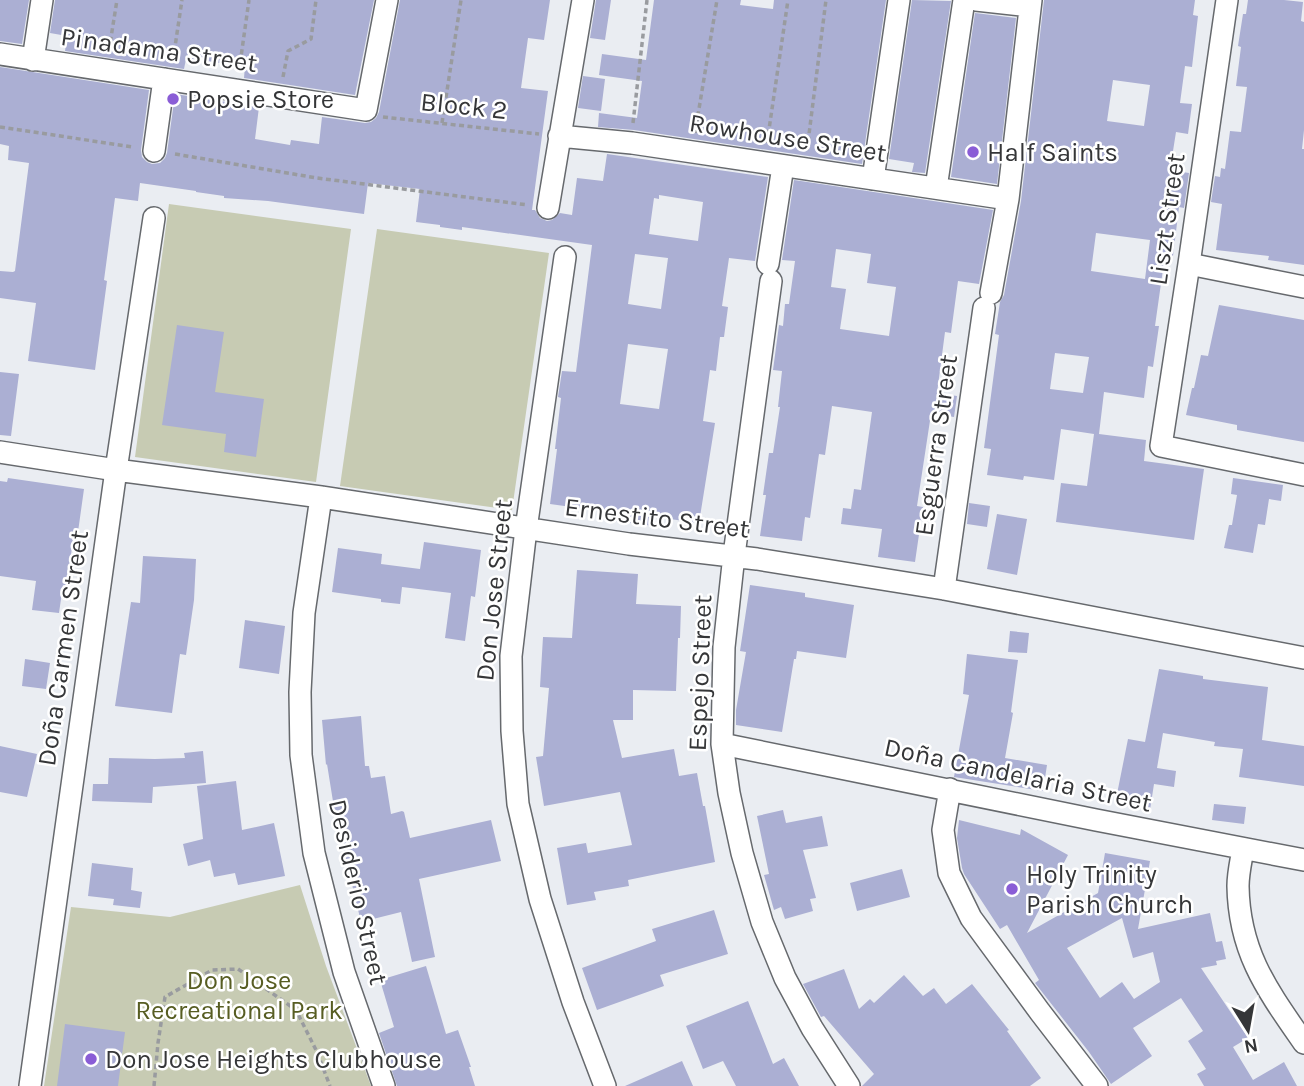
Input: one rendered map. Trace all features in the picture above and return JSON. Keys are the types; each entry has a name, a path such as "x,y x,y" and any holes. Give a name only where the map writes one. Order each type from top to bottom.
{"street":[{"path":"33,60 42,0"},
{"path":"366,110 387,0"},
{"path":"548,208 583,0"},
{"path":"873,179 899,0"},
{"path":"936,188 964,0"},
{"path":"976,0 1031,3"},
{"name":"Liszt Street","path":"1227,0 1161,446 1304,475"},
{"name":"Esguerra Street","path":"944,589 988,301 1008,199 1031,3"},
{"name":"Pinadama Street","path":"0,54 366,110"},
{"path":"154,151 167,79"},
{"name":"Rowhouse Street","path":"559,136 632,143 1008,199"},
{"name":"Espejo Street","path":"773,164 769,272 724,647 722,744 742,853 762,922 785,978 812,1028 849,1086"},
{"name":"Doña Carmen Street","path":"30,1086 154,218"},
{"name":"Don Jose Street","path":"565,257 526,529 511,656 512,731 518,804 540,899 573,1002 605,1086"},
{"path":"1189,264 1304,287"},
{"name":"Ernestito Street","path":"0,452 629,544 734,555 944,589 1304,657"},
{"name":"Desiderio Street","path":"321,497 304,613 300,692 301,755 314,853 344,972 384,1086"},
{"name":"Doña Candelaria Street","path":"722,744 1304,860"},
{"path":"950,789 943,830 949,873 971,918 1097,1086"},
{"path":"1243,849 1238,884 1240,919 1251,957 1265,987 1304,1043"}],"path":[{"path":"105,71 117,0"},
{"path":"167,79 182,0"},
{"path":"237,89 249,0"},
{"path":"280,96 288,51 311,39 316,0"},
{"path":"442,123 461,0"},
{"path":"632,143 647,0"},
{"path":"692,152 717,0"},
{"path":"773,164 788,0"},
{"path":"804,169 826,0"},
{"name":"Block 2","path":"366,110 373,116 559,136"},
{"path":"0,127 317,178 548,208"},
{"path":"154,1086 166,997 212,970 238,969 296,1010 330,1086"}],"green space":[{"path":"169,204 351,229 316,482 135,457"},
{"path":"377,229 549,253 512,510 340,486"},
{"name":"Don Jose Recreational Park","path":"300,885 326,966 371,1086 44,1086 71,907 170,917"}],"building":[{"path":"0,0 29,0 22,44 0,41"},
{"path":"55,0 374,0 355,95 244,78 245,66 186,59 184,69 65,51 67,36 50,33"},
{"path":"400,0 550,0 544,40 528,38 521,88 548,91 532,210 535,210 540,218 547,221 560,213 572,215 577,178 603,181 607,154 768,177 755,261 729,258 722,306 728,307 724,337 720,337 716,371 710,370 703,421 715,423 699,523 655,517 654,526 614,521 615,513 550,504 562,371 576,372 592,245 416,222 420,189 368,183 364,214 224,198 140,183 138,201 115,198 95,370 28,361 36,303 0,298 0,271 15,271 29,163 8,160 9,146 0,144 0,67 149,90 141,150 142,157 152,164 160,163 167,153 175,94 259,107 255,139 290,145 291,140 319,144 322,117 365,123 371,122 379,112","holes":["659,195 703,202 698,241 649,234 654,198 659,199","635,254 668,258 661,309 628,304","628,344 668,349 659,409 620,404"]},
{"path":"596,0 611,0 605,40 590,38"},
{"path":"654,0 741,0 740,5 773,9 774,0 886,0 862,164 598,127 599,113 637,118 642,81 599,75 602,54 646,60"},
{"path":"912,0 951,1 925,173 912,172 914,163 889,159"},
{"path":"1044,0 1195,0 1193,15 1198,16 1192,67 1185,66 1180,103 1192,104 1188,134 1176,132 1170,170 1189,173 1184,208 1179,207 1173,256 1165,255 1155,326 1159,326 1153,367 1148,366 1144,398 1104,392 1099,434 1146,440 1144,461 1204,469 1194,540 1056,522 1061,483 1087,486 1094,434 1061,429 1054,480 1024,476 1023,480 987,475 991,449 984,448 999,335 995,334 1021,201","holes":["1113,80 1150,85 1144,126 1107,121","1096,233 1150,240 1145,279 1091,271","1055,353 1089,357 1083,393 1050,389"]},
{"path":"1248,0 1303,2 1304,265 1268,260 1269,256 1216,250 1222,204 1211,202 1215,176 1220,177 1221,168 1225,169 1230,131 1241,132 1247,87 1236,86 1241,47 1238,46"},
{"path":"975,13 1016,18 997,184 951,177"},
{"path":"583,76 605,79 601,111 578,108"},
{"path":"794,180 993,210 979,284 958,281 951,333 945,332 937,393 957,396 954,417 931,414 917,506 923,507 915,562 878,557 882,529 841,524 843,508 851,509 854,489 861,490 872,412 832,406 825,455 819,454 810,518 805,517 802,541 760,536 769,453 773,453 780,407 782,371 773,370 779,325 783,326 785,304 789,304 795,261 782,260","holes":["836,249 871,254 867,283 896,287 889,336 840,329 846,289 831,287"]},
{"path":"1219,305 1304,320 1304,442 1237,430 1237,425 1186,415 1201,355 1208,356"},
{"path":"177,325 224,332 215,392 264,399 256,457 224,452 226,434 162,425"},
{"path":"0,372 19,374 11,436 0,435"},
{"path":"8,478 84,489 77,539 73,539 67,586 63,585 59,613 32,610 36,581 0,576 0,481 7,482"},
{"path":"1233,478 1283,485 1281,501 1269,499 1265,525 1258,524 1253,553 1224,548 1229,525 1232,525 1237,495 1231,494"},
{"path":"969,503 990,506 987,527 967,524"},
{"path":"997,514 1027,519 1017,575 987,569"},
{"path":"424,542 481,550 475,597 471,596 465,641 445,638 451,593 402,587 400,604 332,592 338,548 382,554 381,564 420,569"},
{"path":"143,556 196,559 194,600 186,655 180,654 172,713 115,706 131,602 140,603"},
{"path":"577,570 638,574 636,604 681,606 676,691 633,690 633,720 613,720 622,758 674,749 679,776 697,773 715,862 628,880 629,886 594,892 596,900 567,905 557,848 586,843 588,853 632,845 620,792 544,806 536,757 543,756 549,688 540,687 543,637 572,638"},
{"path":"750,585 805,593 805,597 854,605 846,658 797,651 782,732 736,725 746,652 740,651"},
{"path":"245,620 285,626 279,674 239,668"},
{"path":"1010,631 1029,633 1027,653 1008,652"},
{"path":"967,654 1018,660 1005,758 1047,765 1043,791 954,777 969,695 963,694"},
{"path":"25,659 50,663 46,689 22,686"},
{"path":"1159,669 1203,676 1203,679 1268,687 1262,740 1304,746 1304,786 1239,777 1243,749 1214,746 1215,742 1163,733 1157,768 1176,771 1174,787 1154,784 1150,810 1115,804 1128,739 1145,742"},
{"path":"361,716 365,766 369,766 371,778 385,776 391,814 404,812 410,838 491,820 501,861 419,879 435,957 412,962 401,912 361,922 335,814 326,765 322,720"},
{"path":"0,746 37,754 27,797 0,792"},
{"path":"203,751 206,783 153,787 152,803 92,801 93,784 108,784 109,758 185,758 184,753"},
{"path":"236,781 242,830 274,823 285,876 238,885 235,873 214,877 210,860 188,866 183,844 203,839 197,786"},
{"path":"1214,804 1246,807 1244,824 1212,820"},
{"path":"783,810 786,823 822,816 828,846 803,850 816,898 810,899 813,911 785,919 781,907 774,910 764,875 769,874 757,816"},
{"path":"959,820 1020,835 1021,829 1068,855 1027,933 1098,893 1105,853 1150,861 1138,929 1210,913 1216,942 1222,941 1226,959 1216,961 1217,965 1201,968 1248,1038 1233,1047 1253,1080 1284,1062 1297,1086 1204,1086 1197,1074 1206,1069 1188,1041 1203,1031 1181,998 1133,1028 1152,1056 1111,1084 1035,983 1039,980 1007,925 1000,929 964,874 957,838","holes":["1122,918 1133,958 1153,952 1160,982 1134,999 1122,982 1100,998 1067,948"]},
{"path":"92,863 133,868 131,890 142,892 140,908 113,905 114,899 88,896"},
{"path":"902,869 910,897 857,911 850,883"},
{"path":"714,910 728,954 660,975 664,986 597,1010 582,968 656,941 652,929"},
{"path":"426,966 446,1034 458,1030 475,1086 397,1086 379,1033 394,1027 380,980"},
{"path":"844,969 859,1009 870,999 874,1003 904,975 923,996 934,988 946,1004 972,984 1009,1030 1007,1031 1041,1078 1030,1086 862,1086 874,1074 824,1016 821,1017 803,984"},
{"path":"748,1001 773,1064 784,1058 799,1086 736,1086 723,1061 703,1069 686,1026"},
{"name":"Don Jose Heights Clubhouse","path":"65,1024 125,1032 118,1086 57,1086"},
{"path":"682,1061 693,1086 625,1086"}],"place":[{"name":"Popsie Store","path":"173,99"},
{"name":"Half Saints","path":"973,152"},
{"name":"Holy Trinity Parish Church","path":"1012,889"},
{"name":"Don Jose Heights Clubhouse","path":"91,1059"}]}
